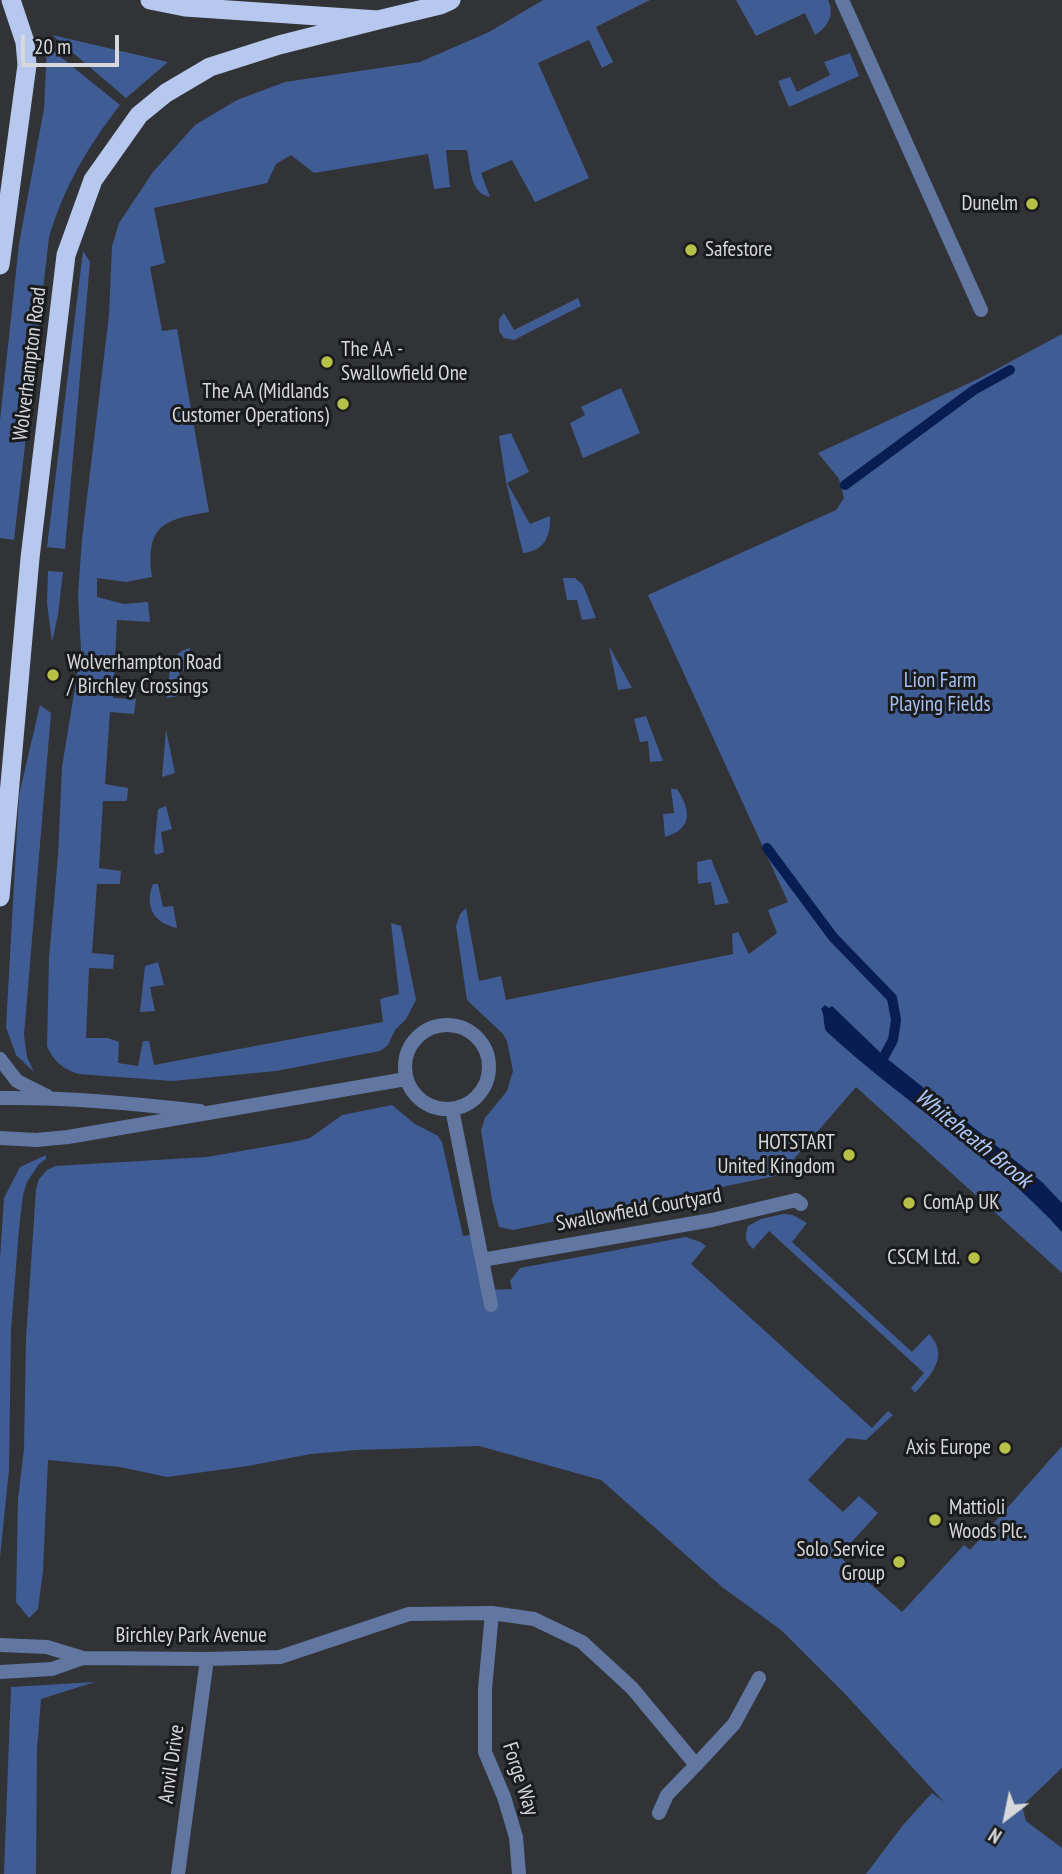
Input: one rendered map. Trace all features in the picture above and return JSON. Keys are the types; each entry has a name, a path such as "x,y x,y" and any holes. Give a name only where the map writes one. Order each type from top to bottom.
{"highway":[{"path":"0,265 27,65 25,42 11,0"},
{"path":"150,0 185,7 378,20"},
{"name":"Wolverhampton Road","path":"0,897 30,558 66,255 93,180 139,115 166,93 210,67 451,0"}],"street":[{"path":"842,0 981,310"},
{"path":"445,1024 459,1026 482,1043 488,1056 490,1071 486,1085 478,1096 467,1105 452,1109 431,1107 421,1101 412,1092 406,1079 405,1058 410,1046 418,1035 445,1024"},
{"path":"0,1059 17,1081 51,1097"},
{"path":"0,1138 36,1140 68,1137 406,1079"},
{"path":"0,1098 51,1097 137,1103 215,1113"},
{"path":"452,1109 491,1305"},
{"name":"Swallowfield Courtyard","path":"482,1260 712,1220 796,1200 801,1205"},
{"name":"Birchley Park Avenue","path":"0,1645 47,1647 83,1658 280,1657 409,1614 492,1613 534,1619 582,1642 632,1688 696,1765"},
{"name":"Forge Way","path":"492,1613 485,1689 485,1752 504,1797 516,1837 519,1874"},
{"name":"Birchley Park Avenue","path":"0,1672 52,1669 83,1658"},
{"name":"Anvil Drive","path":"178,1874 207,1659"},
{"path":"659,1812 667,1795 734,1724 759,1678"}],"green space":[{"path":"543,0 650,0 596,27 613,62 602,68 589,40 538,63 589,178 535,202 512,160 481,173 490,197 483,195 472,178 467,150 446,150 450,187 434,189 428,154 314,173 291,155 276,164 267,183 154,208 165,263 150,267 162,331 177,329 209,512 181,518 161,528 155,535 152,546 152,577 126,582 97,578 97,597 124,604 148,602 150,622 117,620 113,698 136,699 134,714 110,712 105,784 128,788 127,801 103,801 99,868 121,871 120,884 97,884 92,953 114,955 113,969 89,968 86,1038 108,1038 119,1042 118,1063 138,1066 143,1041 149,1041 154,1065 383,1022 380,999 399,994 391,923 401,926 416,1000 388,1045 380,1051 276,1071 172,1081 72,1072 56,1060 47,1046 49,958 62,767 81,651 78,594 82,539 109,315 112,246 119,223 153,172 195,125 237,100 285,82 420,62 489,32"},
{"path":"736,0 828,0 831,11 827,24 815,35 805,13 756,36"},
{"path":"52,35 168,62 126,98"},
{"path":"47,46 120,105 78,168 49,237 14,540 0,538 0,420 19,244 44,109"},
{"path":"850,53 859,76 789,107 778,81 790,77 797,92 830,75 824,62"},
{"path":"83,251 90,262 65,549 47,547"},
{"path":"578,298 581,306 514,340 504,338 499,331 499,319 504,313 514,330"},
{"name":"Lion Farm Playing Fields","path":"1062,334 1062,1273 856,1087 780,1175 513,1230 499,1227 481,1130 485,1118 507,1091 513,1071 503,1034 467,1000 456,926 460,914 466,908 479,981 501,976 506,1000 733,954 732,934 738,932 749,954 777,933 768,910 788,902 648,595 836,510 844,498 839,479 818,453 980,378"},
{"path":"621,388 640,433 583,458 570,423 585,415 581,407"},
{"path":"511,433 529,472 507,483 530,524 550,516 548,536 531,552 523,553 506,482 499,436"},
{"path":"48,571 63,572 52,642 47,603"},
{"path":"563,578 575,578 583,585 596,618 582,620 577,600 567,600"},
{"path":"609,646 632,688 618,690"},
{"path":"190,648 190,669 179,672 183,695 167,698 173,661 182,651"},
{"path":"40,705 51,713 24,1035 27,1057 34,1072 16,1055 6,1027 19,795"},
{"path":"646,716 663,761 650,762 648,741 640,742 634,719"},
{"path":"166,730 175,773 162,777"},
{"path":"671,789 677,789 682,797 687,818 681,829 665,837 663,814 674,813"},
{"path":"166,806 172,829 161,832 164,852 156,855 154,852 158,809"},
{"path":"711,859 729,903 715,905 711,882 698,884 697,862"},
{"path":"153,884 158,884 163,907 173,906 177,928 162,922 153,913 150,900"},
{"path":"158,962 164,985 150,987 155,1011 140,1012 145,966"},
{"path":"392,1105 415,1124 438,1136 442,1142 463,1236 471,1235 483,1290 512,1289 510,1281 520,1268 686,1237 706,1246 691,1264 872,1428 888,1411 893,1415 866,1440 847,1438 808,1480 843,1512 859,1496 878,1513 839,1556 902,1612 964,1545 970,1550 1062,1446 1062,1768 1022,1806 1026,1821 1062,1848 1062,1874 866,1874 903,1825 932,1793 944,1802 847,1696 781,1630 722,1587 601,1480 479,1446 311,1454 167,1477 120,1467 48,1460 43,1571 38,1609 29,1618 16,1602 18,1499 24,1449 26,1339 36,1189 39,1179 55,1166 207,1157 293,1142 310,1138 342,1115"},
{"path":"46,1155 46,1159 39,1164 27,1182 19,1229 11,1330 9,1470 0,1557 0,1259 4,1198 20,1167"},
{"path":"783,1214 793,1215 807,1223 792,1242 912,1352 929,1334 935,1342 938,1350 936,1365 915,1393 911,1388 924,1373 769,1231 753,1249 748,1244 748,1226 761,1219"},
{"path":"95,1682 41,1699 37,1749 36,1874 4,1874 11,1687"}],"water":[{"path":"825,1005 829,1008 832,1006 885,1057 1042,1182 1062,1203 1062,1232 1007,1178 885,1082 826,1031 821,1009"}],"waterway":[{"path":"845,485 974,390 1010,370"},
{"name":"Whiteheath Brook","path":"767,848 833,937 892,998 896,1020 893,1040 880,1064"}],"place":[{"name":"Dunelm","path":"1032,204"},
{"name":"Safestore","path":"691,250"},
{"name":"The AA - Swallowfield One","path":"327,362"},
{"name":"The AA (Midlands Customer Operations)","path":"343,404"},
{"name":"Wolverhampton Road / Birchley Crossings","path":"53,675"},
{"name":"HOTSTART United Kingdom","path":"849,1155"},
{"name":"ComAp UK","path":"909,1203"},
{"name":"CSCM Ltd.","path":"974,1258"},
{"name":"Axis Europe","path":"1005,1448"},
{"name":"Mattioli Woods Plc.","path":"935,1520"},
{"name":"Solo Service Group","path":"899,1562"}]}
